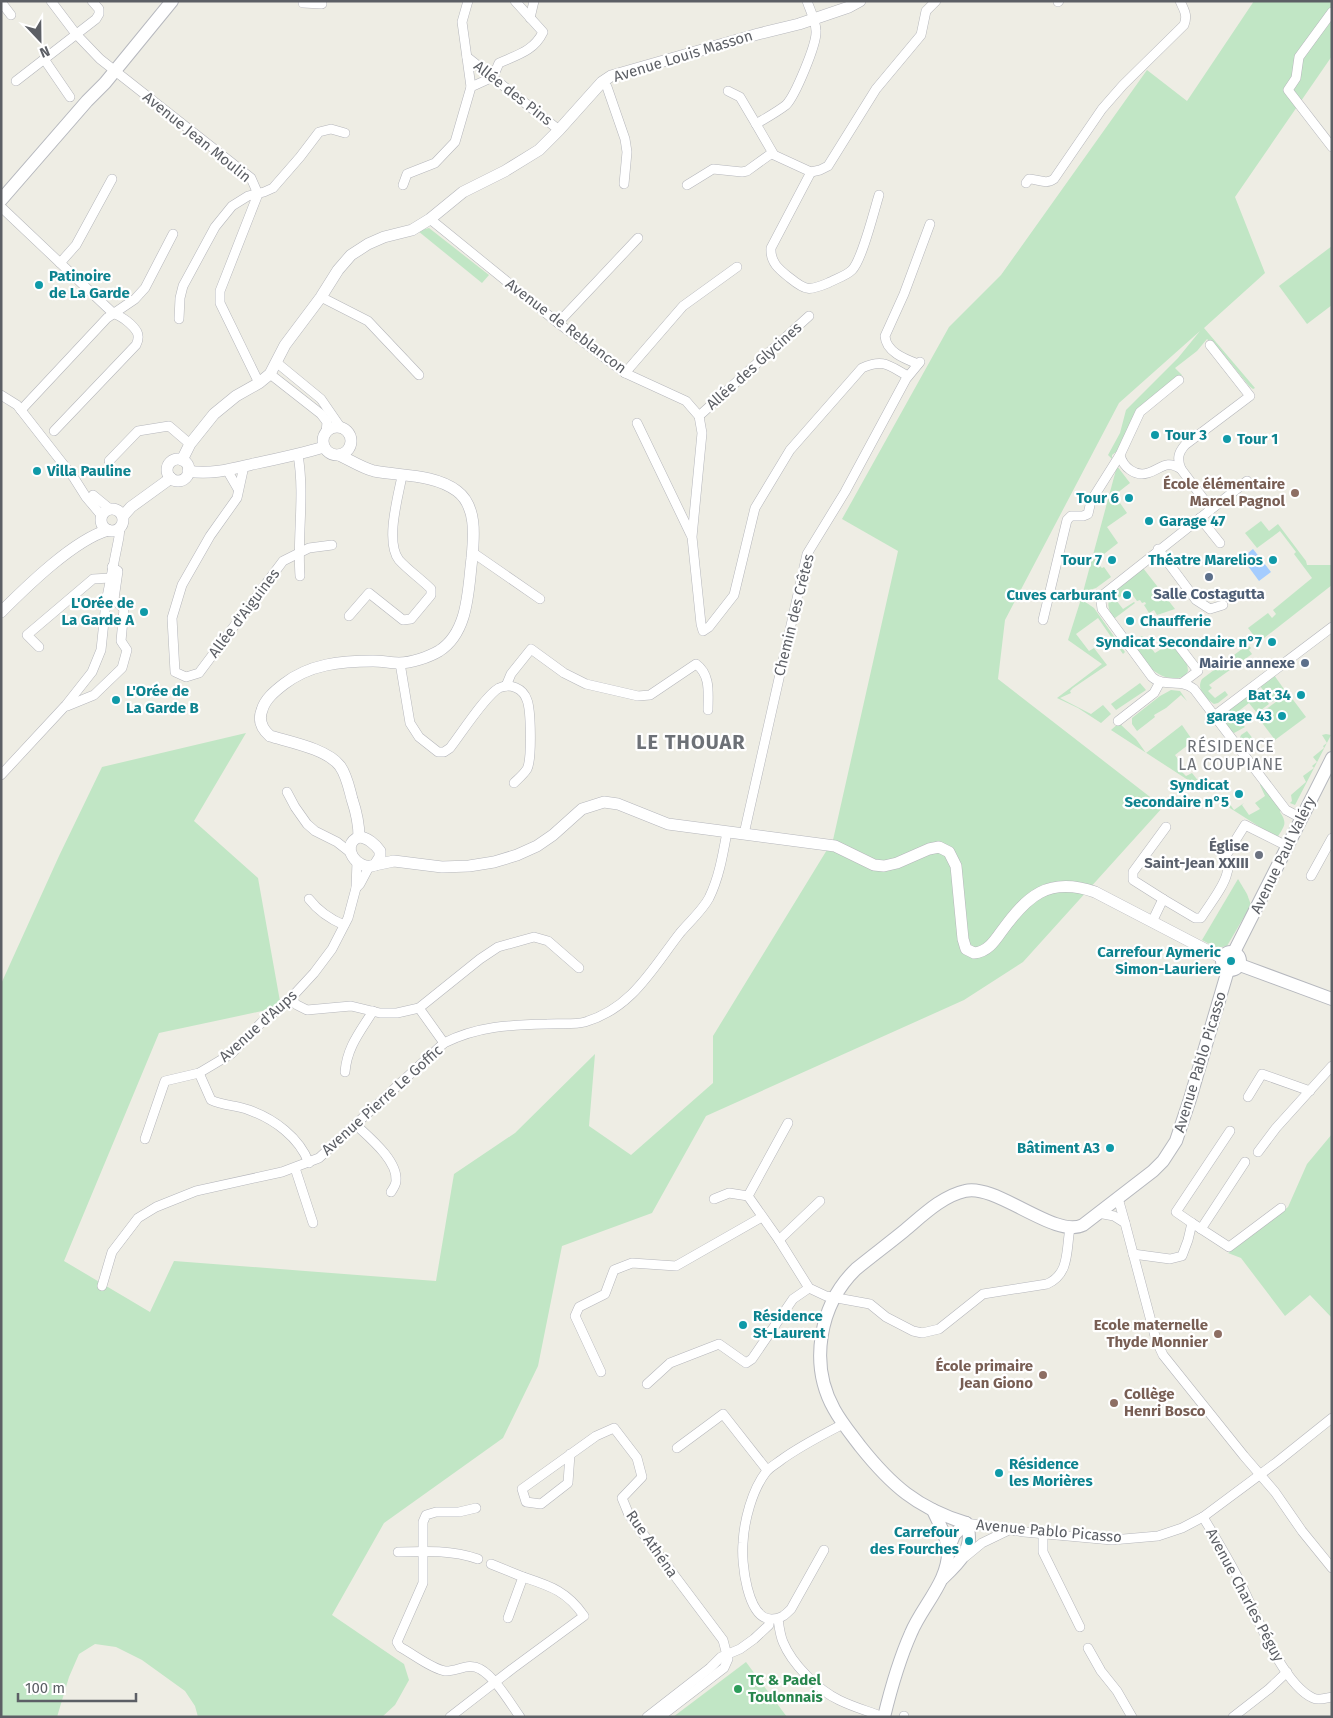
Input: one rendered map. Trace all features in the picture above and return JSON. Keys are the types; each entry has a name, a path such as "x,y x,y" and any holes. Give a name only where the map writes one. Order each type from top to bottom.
{"main road":[{"path":"1,200 87,101 100,79 112,70 172,1"},
{"name":"Avenue Paul Valéry","path":"1234,952 1301,818 1328,776 1332,758"},
{"path":"1229,952 1234,952 1240,959 1240,965 1236,969 1228,970 1222,964 1222,958 1229,952"},
{"path":"1240,965 1332,999"},
{"name":"Avenue Pablo Picasso","path":"966,1523 933,1510 903,1492 883,1474 843,1424 833,1408 826,1392 821,1366 822,1333 825,1318 834,1297 848,1278 871,1257 929,1211 948,1198 962,1192 975,1190 982,1192 1070,1228 1075,1228 1083,1225 1154,1171 1176,1141 1228,970"},
{"path":"933,1510 946,1540 948,1550"},
{"path":"883,1717 912,1630 940,1582 954,1535 966,1523 970,1535 963,1559 940,1582"}],"street":[{"path":"16,81 96,19 100,14 99,9 92,1"},
{"path":"303,1 303,3 322,4"},
{"path":"403,185 407,174 434,163 455,142 471,87 462,22 468,1"},
{"path":"471,87 493,78 499,63 520,54 538,43 543,32 515,1"},
{"path":"530,18 534,1"},
{"path":"756,124 786,104 792,97 816,40 816,27 807,1"},
{"name":"Avenue Louis Masson","path":"182,460 190,444 214,414 236,396 270,374 285,345 338,270 351,255 368,244 384,237 412,230 430,219 463,192 505,171 539,150 602,82 611,76 813,20 860,1"},
{"path":"728,91 740,97 772,153 781,160 811,172 820,170 828,166 876,89 921,35 926,11 936,1"},
{"path":"1026,183 1029,179 1050,182 1054,179 1102,109 1123,85 1184,25 1186,12 1180,1"},
{"path":"1,2 11,15"},
{"name":"Avenue Jean Moulin","path":"54,2 76,34 112,70 251,178 258,194 220,291 220,303 258,383"},
{"path":"1332,12 1299,57 1296,78 1288,90 1332,147"},
{"name":"Allée des Pins","path":"467,56 559,130"},
{"path":"44,59 70,97"},
{"path":"602,82 607,87 625,139 627,152 624,184"},
{"path":"180,319 180,298 183,286 215,227 232,206 248,196 273,188 319,132 331,129 345,133"},
{"path":"687,185 713,168 747,171 772,153"},
{"path":"811,172 770,248 774,264 784,274 805,289 819,287 849,272 854,267 879,195"},
{"path":"60,263 76,245 112,179"},
{"path":"1,207 114,314 120,315 137,332 139,338 136,345 54,431"},
{"name":"Avenue de Reblancon","path":"430,219 558,322 625,373 686,401 699,416"},
{"name":"Chemin des Crêtes","path":"744,834 807,554 845,492 908,376 919,363 903,358 892,350 886,344 885,336 904,294 930,224"},
{"path":"21,410 108,318 135,300 144,288 173,234"},
{"path":"558,322 638,238"},
{"path":"625,373 683,306 738,267"},
{"path":"321,296 368,321 419,375"},
{"name":"Allée des Glycines","path":"699,416 809,316"},
{"path":"1210,345 1250,396 1185,445 1180,451 1178,462 1181,469 1211,509"},
{"path":"276,362 321,399 341,428 348,434 350,444 361,458 383,472"},
{"path":"699,416 702,433 692,536 701,624 704,631 734,595 755,508 790,450 862,368 873,363 885,363 908,376"},
{"path":"270,374 321,414 327,422 323,442 324,447 330,453 339,455 371,470 442,481 459,492 471,512 473,523 472,552 465,613 453,638 440,650 428,656 400,663 374,661 330,663 309,669 293,677 273,693 262,707 259,718 264,731 270,736 321,752 340,766 347,781 356,814 361,865 372,866 394,861 442,867 469,866 494,862 537,846 553,835 582,809 604,802 618,804 668,824 835,846 874,865 884,866 897,863 930,848 939,848 949,852 956,866 963,939 966,949 974,953 989,947 1023,904 1042,892 1062,886 1075,886 1095,892 1222,958"},
{"path":"1043,620 1067,520 1071,516 1088,514 1091,501 1120,455 1140,412 1179,380"},
{"path":"1,395 17,405 74,478 112,520 118,544 106,602 101,650 92,672 64,707 2,773"},
{"path":"637,423 692,536"},
{"path":"109,461 138,432 169,426 190,444"},
{"path":"326,433 331,429 341,428"},
{"path":"339,455 345,452 350,444"},
{"path":"188,471 199,473 227,470 298,455 324,447"},
{"path":"298,455 301,472 298,554 300,576"},
{"path":"1120,455 1127,468 1138,474 1150,472 1169,464 1181,469"},
{"path":"179,459 187,465 188,471 183,479 177,481 169,476 167,467 172,461 179,459"},
{"path":"238,489 244,466"},
{"path":"227,470 229,477 238,489"},
{"path":"1,612 74,548 86,533 112,520 169,476"},
{"path":"349,616 368,593 403,620 411,619 431,595 431,589 398,559 394,544 392,529 402,476"},
{"path":"1247,481 1104,594 1101,601 1102,609 1152,676 1160,682 1188,684 1194,689 1286,810 1301,818"},
{"name":"Allée d'Aiguines","path":"238,489 237,498 210,536 182,585 172,618 175,672 186,676 199,673 283,561 310,548 332,545"},
{"path":"1200,518 1220,543"},
{"path":"1158,550 1196,600 1210,609 1223,605"},
{"path":"472,552 540,599"},
{"path":"64,707 94,695 122,668 127,650 121,641 124,610 114,599 118,571 112,568"},
{"path":"40,647 27,635 93,579 110,578"},
{"path":"1214,716 1332,627"},
{"path":"1178,645 1198,671 1182,683"},
{"path":"506,686 511,674 531,649 564,673 586,684 638,696 650,694 696,664 704,670 706,676 708,710"},
{"path":"400,663 410,724 419,737 438,752 444,752 450,748 479,709 497,689 513,686 522,691 528,701 531,749 528,768 514,783"},
{"path":"1118,721 1154,693 1159,687 1160,682"},
{"path":"287,792 307,824 315,831 337,842 380,852 394,861"},
{"path":"1166,827 1133,872 1133,880 1195,918 1201,918 1216,896 1227,874 1228,867 1225,857 1245,825 1287,846"},
{"name":"Avenue Pierre Le Goffic","path":"102,1286 112,1252 138,1218 156,1206 196,1191 282,1172 319,1158 444,1043 460,1035 486,1028 583,1022 611,1012 625,1001 651,972 709,898 721,865 727,832"},
{"path":"1311,876 1332,838"},
{"name":"Avenue d'Aups","path":"145,1139 165,1081 199,1073 232,1054 262,1022 290,999 332,949 348,918 356,888 358,846"},
{"path":"372,866 380,857 380,852"},
{"name":"Avenue d'Aups","path":"356,888 372,866"},
{"path":"309,899 317,910 344,926"},
{"path":"1152,922 1163,899"},
{"path":"290,999 307,1010 351,1006 380,1013 419,1008 480,959 498,947 534,937 548,940 579,968"},
{"path":"419,1008 444,1043"},
{"path":"345,1072 346,1062 354,1039 374,1011"},
{"path":"1258,1152 1276,1128 1332,1066"},
{"path":"199,1073 211,1100 222,1105 248,1110 275,1123 299,1144 309,1163"},
{"path":"1248,1097 1262,1074 1310,1091"},
{"path":"748,1196 788,1123"},
{"path":"356,1125 382,1149 391,1162 396,1181 391,1192"},
{"path":"1230,1131 1176,1212 1228,1247 1281,1208"},
{"path":"1201,1229 1245,1162"},
{"path":"295,1168 313,1224"},
{"path":"714,1199 729,1193 748,1196 779,1240 809,1288 826,1296 870,1304 886,1317 913,1331 922,1333 939,1329 983,1294 1047,1284 1054,1281 1060,1276 1065,1266 1070,1228"},
{"path":"1118,1198 1156,1340 1164,1355 1332,1568"},
{"path":"779,1240 820,1201"},
{"path":"1098,1213 1114,1216 1125,1223"},
{"path":"601,1372 575,1316 579,1308 605,1294 614,1270 632,1263 676,1266 762,1217"},
{"path":"1133,1254 1170,1259 1182,1256 1192,1223"},
{"path":"647,1384 670,1363 719,1344 746,1363 752,1359 793,1298 809,1288"},
{"path":"677,1448 723,1414 767,1470"},
{"name":"Avenue Pablo Picasso","path":"966,1523 1009,1530 1112,1540 1158,1536 1182,1528 1203,1516 1260,1475 1332,1418"},
{"path":"824,1550 791,1609 785,1615 773,1619 761,1615 754,1606 747,1588 742,1551 745,1520 754,1496 767,1470 798,1447 843,1424"},
{"name":"Rue Athéna","path":"570,1454 568,1483 541,1504 526,1502 522,1489 570,1454 596,1436 614,1428 636,1458 642,1476 622,1498 629,1515 723,1640 728,1654"},
{"path":"476,1508 458,1512 436,1512 426,1515 423,1522 423,1583 397,1642 400,1647 439,1669 452,1671 460,1668 475,1667 480,1669 494,1683 520,1717"},
{"name":"Avenue Charles Péguy","path":"1203,1516 1236,1574 1276,1656 1287,1672 1301,1690 1312,1698 1318,1700 1332,1697"},
{"path":"963,1559 982,1543 1009,1530"},
{"path":"1043,1533 1043,1552 1080,1627"},
{"path":"398,1552 423,1551 462,1554 478,1559"},
{"path":"450,1717 584,1616 577,1605 557,1589 491,1564"},
{"path":"508,1618 523,1577"},
{"path":"647,1717 710,1668 721,1657 740,1649 754,1639 773,1619"},
{"path":"773,1619 788,1651 802,1671 819,1688 838,1700 883,1717"},
{"path":"1088,1648 1100,1671 1117,1691 1132,1717"},
{"path":"660,1717 724,1668 728,1654"},
{"path":"1233,1717 1287,1672"}],"green space":[{"path":"1254,1 1332,1 1332,56 1235,197 1265,273 1204,328 1255,388 1253,389 1249,386 1224,355 1207,339 1197,351 1175,368 1182,375 1146,403 1121,448 1112,455 1112,459 1108,455 1120,433 1126,410 1178,358 1200,331 1119,403 1005,620 998,679 1163,807 1023,962 964,1000 706,1116 652,1213 562,1246 538,1366 503,1438 384,1523 332,1615 404,1664 409,1680 395,1705 382,1717 198,1717 195,1706 185,1691 142,1660 116,1647 95,1644 79,1654 69,1677 57,1717 1,1717 1,984 102,767 246,733 194,821 258,878 281,1007 159,1033 64,1261 150,1312 174,1261 436,1281 454,1174 515,1133 595,1054 589,1126 631,1155 713,1083 713,1036 833,840 898,551 842,519 949,327 1001,275 1147,70 1187,101"},
{"path":"429,228 489,275 482,283 418,231"},
{"path":"1332,246 1332,305 1307,324 1279,286"},
{"path":"1117,466 1130,483 1112,497 1118,504 1120,503 1127,513 1107,527 1118,543 1095,561 1102,568 1104,567 1111,577 1096,588 1083,592"},
{"path":"1261,521 1269,531 1278,524 1307,565 1332,565 1332,585 1259,642 1248,628 1268,613 1272,618 1276,614 1273,610 1312,578 1280,531 1257,548 1245,533"},
{"path":"1143,568 1175,609 1157,615 1154,610 1149,613 1144,605 1146,604 1145,602 1137,601 1129,590 1116,600 1123,609 1135,603 1115,618 1113,617 1109,609 1111,595 1122,583"},
{"path":"1081,599 1094,608 1125,652 1123,654 1098,618 1076,634 1089,651 1094,648 1107,665 1073,688 1070,691 1071,693 1060,698 1091,714 1103,705 1111,714 1101,723 1078,708 1057,698 1102,664 1068,640"},
{"path":"1142,636 1155,653 1171,643 1187,663 1188,671 1186,675 1180,678 1168,677 1155,672 1132,644"},
{"path":"1246,646 1251,648 1249,650 1252,654 1209,685 1212,688 1208,691 1215,698 1225,691 1228,695 1214,704 1201,690 1200,683 1202,679"},
{"path":"1274,675 1286,692 1272,702 1260,686"},
{"path":"1140,683 1146,690 1116,710 1111,704"},
{"path":"1257,688 1269,704 1257,713 1249,703 1236,713 1240,722 1245,727 1234,733 1226,725 1221,715"},
{"path":"1171,690 1180,691 1187,701 1181,695 1166,708 1154,715 1155,717 1137,731 1132,724 1132,718 1160,696"},
{"name":"garage 43","path":"1288,693 1306,717 1275,740 1257,716"},
{"path":"1119,723 1136,739 1146,752 1111,730"},
{"path":"1182,725 1193,741 1175,755 1180,762 1178,764 1181,767 1179,769 1186,776 1192,773 1208,793 1146,753"},
{"path":"1247,731 1260,748 1252,753 1247,751 1239,740 1241,735"},
{"path":"1322,735 1331,735 1327,743"},
{"path":"1327,743 1295,805 1290,803 1292,801 1291,795 1306,782 1303,776 1314,768 1312,766 1317,762 1313,757"},
{"path":"1262,783 1281,809 1280,812 1284,819 1282,831 1277,838 1222,803 1227,800 1234,810 1244,803 1242,805 1249,815 1260,809 1255,803 1265,796 1260,785"},
{"path":"1238,879 1251,905 1227,946 1217,948 1202,940"},
{"path":"1332,1134 1332,1318 1310,1295 1285,1316 1241,1258 1228,1253 1288,1207 1307,1164"},
{"name":"TC & Padel Toulonnais","path":"746,1662 787,1717 673,1717"}],"water":[{"path":"1253,549 1271,572 1259,581 1242,558"}],"place":[{"name":"Patinoire de La Garde","path":"39,285"},
{"name":"Tour 3","path":"1155,435"},
{"name":"Tour 1","path":"1227,439"},
{"name":"Villa Pauline","path":"37,471"},
{"name":"École élémentaire Marcel Pagnol","path":"1295,493"},
{"name":"Tour 6","path":"1129,498"},
{"name":"Garage 47","path":"1149,521"},
{"name":"Tour 7","path":"1112,560"},
{"name":"Théatre Marelios","path":"1273,560"},
{"name":"Salle Costagutta","path":"1209,577"},
{"name":"Cuves carburant","path":"1127,595"},
{"name":"L'Orée de La Garde A","path":"144,612"},
{"name":"Chaufferie","path":"1130,621"},
{"name":"Syndicat Secondaire n°7","path":"1272,642"},
{"name":"Mairie annexe","path":"1305,663"},
{"name":"Bat 34","path":"1301,695"},
{"name":"L'Orée de La Garde B","path":"116,700"},
{"name":"garage 43","path":"1282,716"},
{"name":"Syndicat Secondaire n°5","path":"1239,794"},
{"name":"Église Saint-Jean XXIII","path":"1259,855"},
{"name":"Carrefour Aymeric Simon-Lauriere","path":"1231,961"},
{"name":"Bâtiment A3","path":"1110,1148"},
{"name":"Résidence St-Laurent","path":"743,1325"},
{"name":"Ecole maternelle Thyde Monnier","path":"1218,1334"},
{"name":"École primaire Jean Giono","path":"1043,1375"},
{"name":"Collège Henri Bosco","path":"1114,1403"},
{"name":"Résidence les Morières","path":"999,1473"},
{"name":"Carrefour des Fourches","path":"969,1541"},
{"name":"TC & Padel Toulonnais","path":"738,1689"}],"district":[{"name":"LE THOUAR","path":"691,742"},
{"name":"RÉSIDENCE LA COUPIANE","path":"1231,755"}]}
